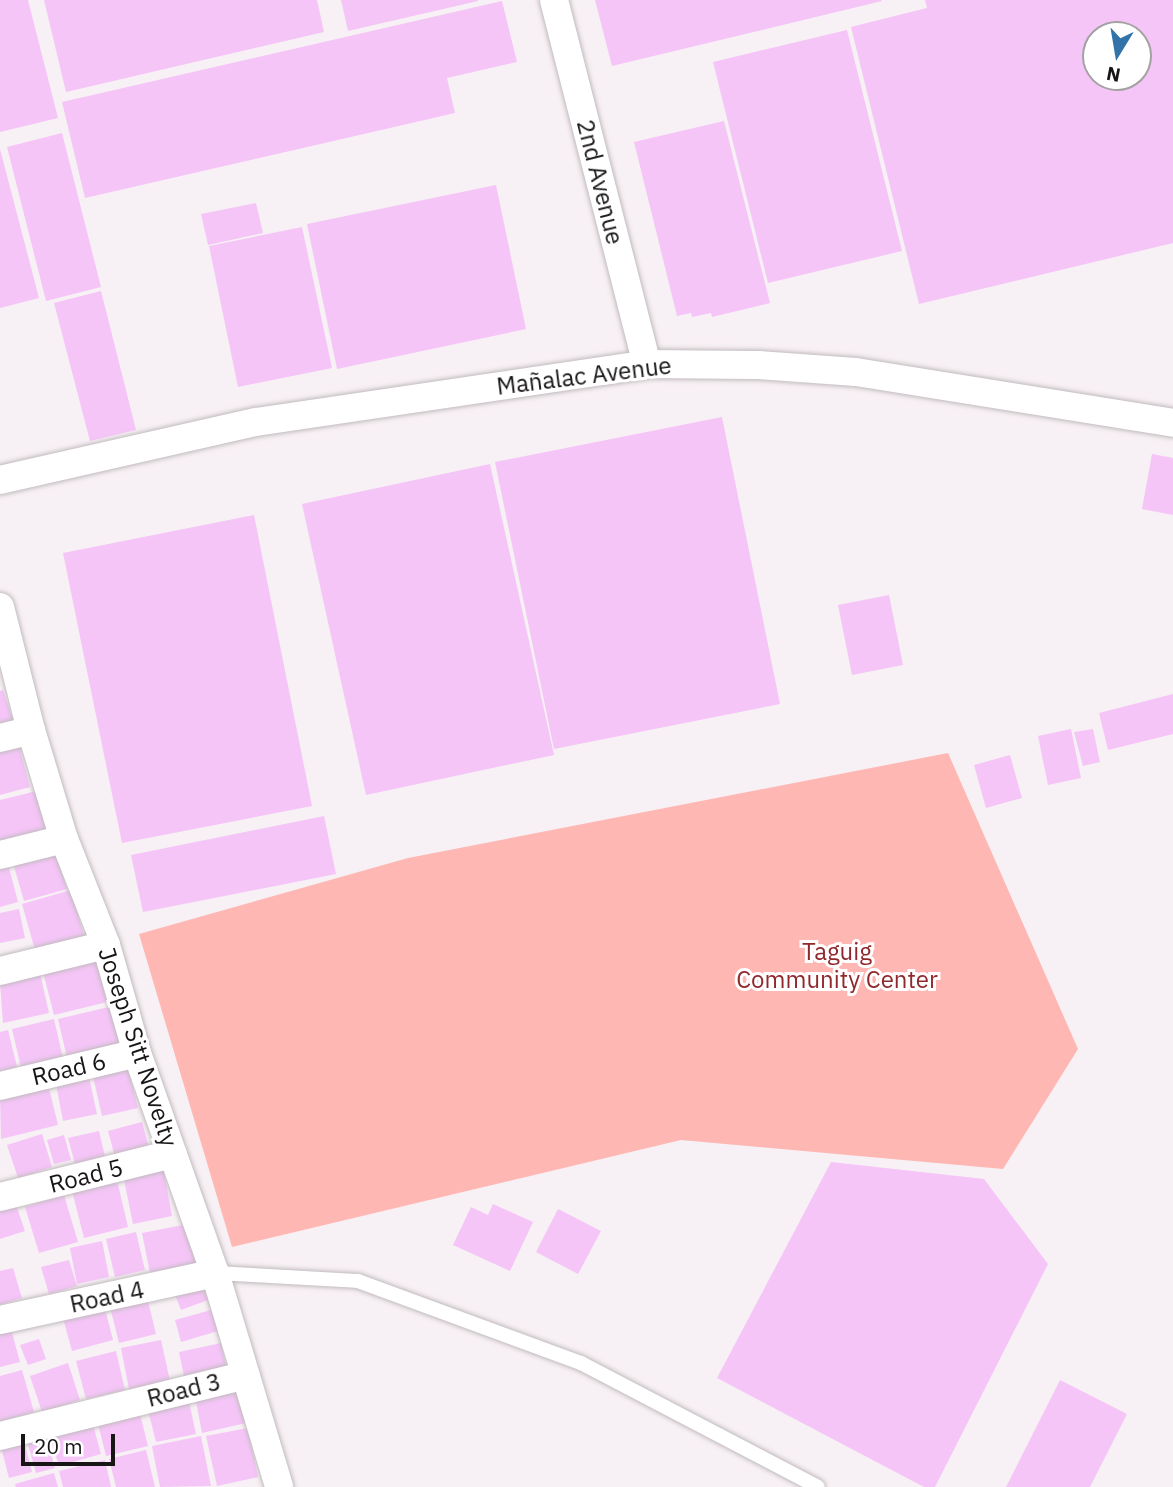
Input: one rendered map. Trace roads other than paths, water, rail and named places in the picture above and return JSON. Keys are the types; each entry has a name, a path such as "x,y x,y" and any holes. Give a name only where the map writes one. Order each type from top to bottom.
{"street":[{"name":"2nd Avenue","path":"554,0 647,364"},
{"name":"Mañalac Avenue","path":"0,480 256,422 647,364 758,365 856,372 1173,424"},
{"name":"Joseph Sitt Novelty","path":"1,618 64,839 106,945 137,1053 215,1273 246,1375 274,1486"},
{"path":"0,738 31,730"},
{"path":"0,855 64,839"},
{"path":"0,971 106,945"},
{"name":"Road 6","path":"0,1086 137,1053"},
{"name":"Road 5","path":"0,1197 173,1154"},
{"name":"Road 4","path":"0,1320 215,1273"},
{"name":"Road 3","path":"0,1436 246,1375"}],"lane":[{"path":"215,1273 358,1282 581,1363 818,1487"}],"park label":[{"name":"Taguig Community Center","path":"837,966"}]}
